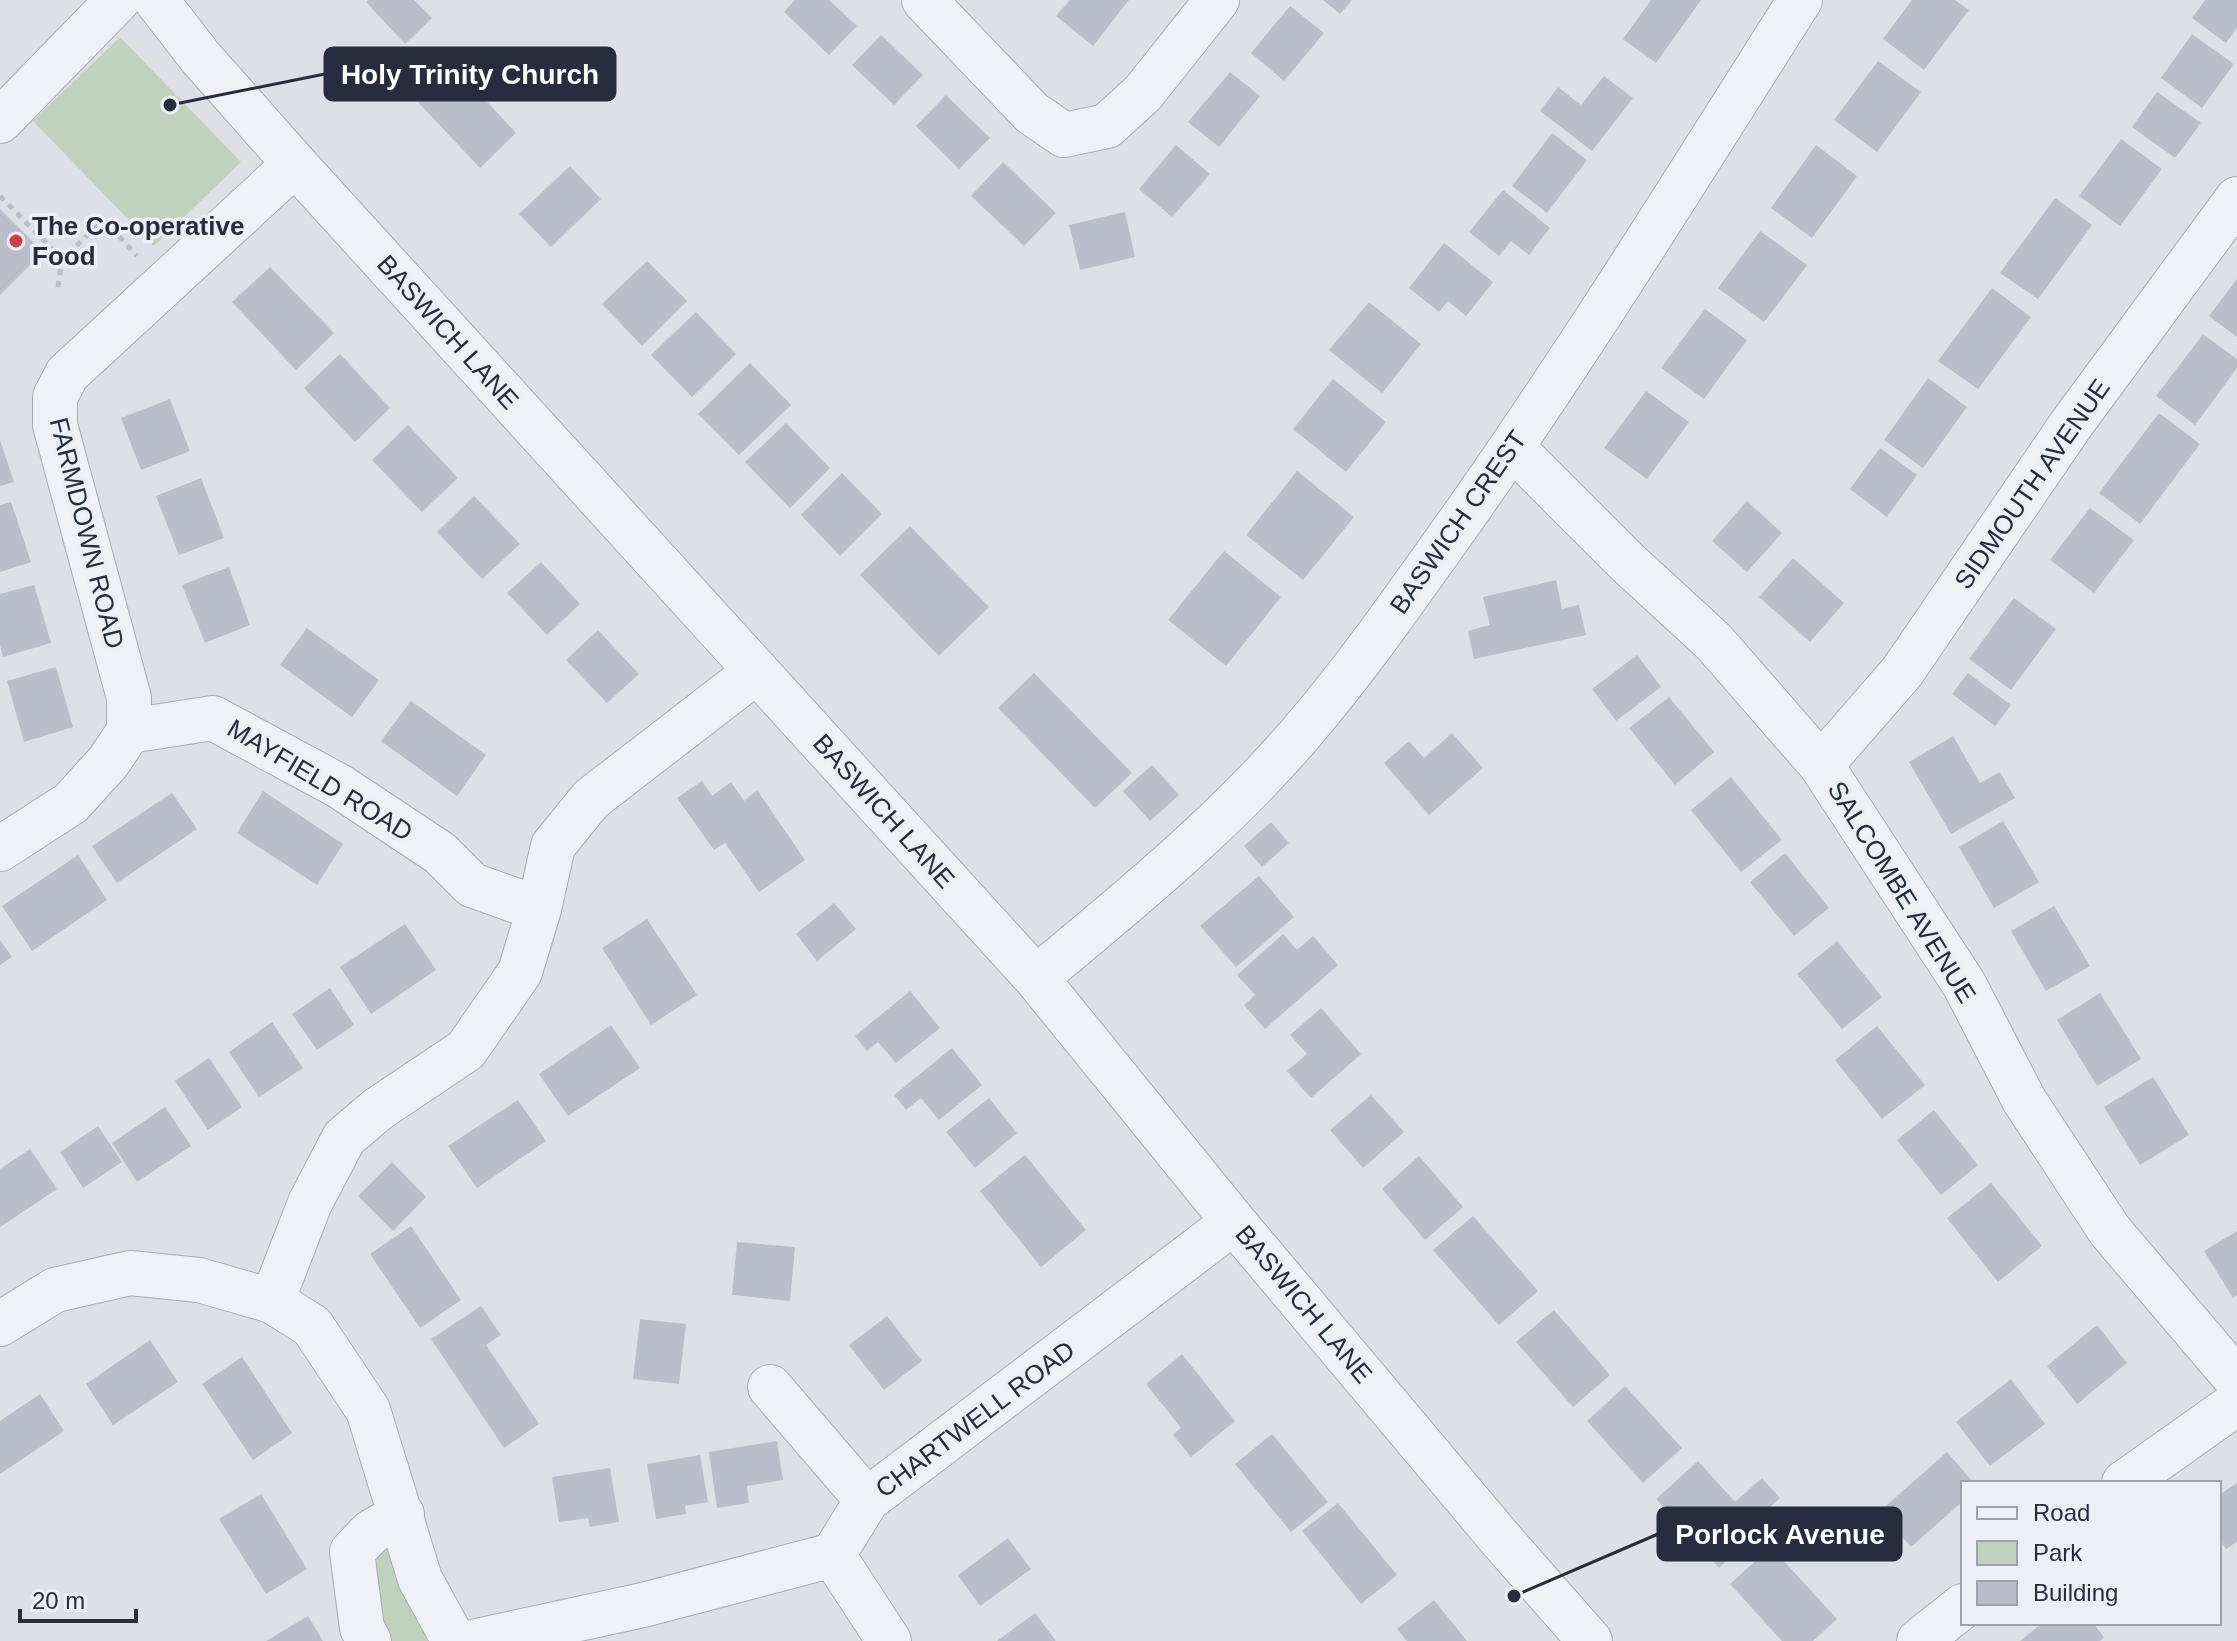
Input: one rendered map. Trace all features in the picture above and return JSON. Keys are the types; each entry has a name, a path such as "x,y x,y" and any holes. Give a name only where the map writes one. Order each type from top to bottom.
{"street":[{"path":"0,121 118,0"},
{"name":"BASWICH LANE","path":"156,0 201,58 295,164 1036,978 1234,1222 1590,1641"},
{"path":"924,0 1032,113 1064,135 1107,126 1143,93 1217,0"},
{"name":"BASWICH CREST","path":"1036,978 1142,889 1241,797 1307,727 1401,605 1512,447 1800,0"},
{"name":"FARMDOWN ROAD","path":"129,731 129,698 55,425 55,397 67,374 295,164"},
{"name":"SIDMOUTH AVENUE","path":"1821,765 1902,672 2070,426 2237,199"},
{"name":"SALCOMBE AVENUE","path":"1512,447 1627,562 1714,642 1821,765 1964,984 2024,1100 2110,1231 2237,1380"},
{"path":"272,1301 310,1203 344,1138 378,1109 466,1050 520,972 539,909 553,846 591,799 757,671"},
{"name":"MAYFIELD ROAD","path":"129,731 213,718 339,786 440,853 472,885 539,909"},
{"path":"0,849 71,803 109,761 129,731"},
{"name":"CHARTWELL ROAD","path":"833,1555 867,1500 1234,1222"},
{"path":"0,1324 55,1290 130,1273 199,1280 272,1301 312,1326 368,1410 420,1579 454,1641"},
{"path":"770,1387 867,1500"},
{"path":"2127,1481 2237,1403"},
{"path":"369,1641 362,1628 352,1552 371,1532 402,1514"},
{"path":"477,1641 643,1605 833,1555 889,1641"},
{"path":"1919,1641 1961,1608"}],"path":[{"path":"0,196 62,259"},
{"path":"58,287 62,259 104,220 164,285"}],"green space":[{"path":"120,37 241,162 154,246 33,121"},
{"path":"388,1545 427,1641 382,1641 365,1571"}],"building":[{"path":"414,0 432,18 405,44 366,2"},
{"path":"795,0 829,0 857,26 829,55 784,12"},
{"path":"1070,0 1129,0 1093,46 1056,16"},
{"path":"1323,0 1352,0 1340,14"},
{"path":"1651,0 1701,0 1656,63 1623,39"},
{"path":"1912,0 1955,0 1969,10 1924,70 1883,39"},
{"path":"2205,0 2237,0 2237,28 2226,43 2192,18"},
{"path":"1290,6 1324,33 1284,81 1251,53"},
{"path":"2192,34 2234,64 2202,108 2161,78"},
{"path":"881,35 923,75 894,105 852,65"},
{"path":"1878,61 1921,92 1877,152 1834,120"},
{"path":"455,67 516,133 480,168 418,102"},
{"path":"1230,72 1260,96 1219,147 1188,122"},
{"path":"1604,76 1633,98 1592,151 1540,111 1558,87 1581,105"},
{"path":"2157,92 2201,123 2175,158 2132,127"},
{"path":"946,95 990,138 959,169 916,126"},
{"path":"1552,133 1587,160 1547,213 1512,186"},
{"path":"2121,139 2162,169 2120,226 2079,196"},
{"path":"1176,145 1210,174 1172,217 1139,189"},
{"path":"1816,145 1857,176 1812,238 1771,208"},
{"path":"1003,162 1056,213 1024,246 971,196"},
{"path":"570,166 601,199 551,247 519,214"},
{"path":"1503,190 1550,228 1529,255 1511,241 1499,256 1469,232"},
{"path":"2055,198 2092,225 2038,299 2000,273"},
{"name":"The Co-operative Food","path":"0,209 43,252 0,295"},
{"path":"1125,212 1135,257 1080,270 1069,225"},
{"path":"1760,231 1807,265 1764,322 1718,288"},
{"path":"1444,243 1493,282 1466,316 1448,301 1439,312 1409,288"},
{"path":"647,261 687,301 642,346 602,304"},
{"path":"270,267 334,333 296,370 232,302"},
{"path":"2237,279 2237,337 2209,316"},
{"path":"1992,288 2031,317 1978,389 1938,361"},
{"path":"1369,302 1421,344 1382,393 1329,350"},
{"path":"1705,309 1747,340 1704,399 1661,368"},
{"path":"696,312 736,354 692,397 651,355"},
{"path":"2203,334 2237,359 2237,368 2195,425 2156,396"},
{"path":"340,354 390,408 355,442 304,388"},
{"path":"750,363 791,405 739,455 698,414"},
{"path":"1928,378 1967,407 1923,468 1884,440"},
{"path":"1333,379 1386,422 1346,472 1293,429"},
{"path":"1646,391 1689,422 1647,479 1604,448"},
{"path":"170,399 190,451 141,470 121,418"},
{"path":"2159,413 2200,444 2140,524 2099,493"},
{"path":"786,423 830,468 790,508 745,462"},
{"path":"408,425 458,478 422,512 372,460"},
{"path":"0,440 14,482 0,486"},
{"path":"1880,448 1917,475 1887,517 1850,489"},
{"path":"1297,471 1354,517 1303,580 1246,535"},
{"path":"842,473 882,514 840,556 801,515"},
{"path":"201,478 224,538 179,555 156,496"},
{"path":"474,496 520,544 482,579 437,532"},
{"path":"1747,501 1782,533 1747,572 1712,541"},
{"path":"11,502 31,562 0,572 0,505"},
{"path":"2090,508 2134,540 2094,593 2050,560"},
{"path":"910,526 989,607 939,656 860,575"},
{"path":"1224,551 1281,597 1226,666 1168,620"},
{"path":"1793,558 1844,603 1810,642 1759,597"},
{"path":"541,562 580,604 547,635 507,593"},
{"path":"229,567 250,625 205,643 182,585"},
{"path":"1556,580 1562,609 1579,605 1586,635 1474,659 1468,631 1490,625 1483,597"},
{"path":"34,585 51,643 3,657 0,645 0,594"},
{"path":"2014,598 2056,629 2011,690 1969,659"},
{"path":"307,628 379,680 352,717 280,665"},
{"path":"598,630 639,674 607,703 566,660"},
{"path":"1637,655 1661,687 1616,721 1592,689"},
{"path":"56,667 73,727 24,742 7,681"},
{"path":"1034,673 1132,773 1095,808 998,708"},
{"path":"1968,673 2011,705 1995,726 1952,694"},
{"path":"1669,697 1714,752 1675,785 1629,728"},
{"path":"411,701 486,755 457,796 381,741"},
{"path":"1452,733 1483,768 1429,815 1384,763 1409,741 1424,758"},
{"path":"1953,736 1980,783 2000,772 2015,798 1951,834 1909,762"},
{"path":"1152,765 1179,795 1150,821 1123,791"},
{"path":"1731,777 1782,840 1741,872 1691,810"},
{"path":"702,781 712,796 731,782 744,801 757,790 805,860 759,892 725,843 714,850 677,798"},
{"path":"263,791 343,844 317,885 237,833"},
{"path":"172,793 197,829 117,883 92,846"},
{"path":"2003,821 2039,882 1994,908 1959,847"},
{"path":"1271,822 1289,843 1262,867 1244,846"},
{"path":"1785,853 1829,908 1794,936 1750,882"},
{"path":"78,855 107,900 32,951 2,906"},
{"path":"1259,876 1294,917 1236,967 1200,926"},
{"path":"834,903 856,929 817,961 796,934"},
{"path":"2054,906 2090,966 2046,991 2011,931"},
{"path":"647,919 697,995 651,1025 602,948"},
{"path":"405,924 436,970 371,1014 340,967"},
{"path":"1283,934 1297,950 1313,936 1338,965 1265,1029 1244,1005 1255,995 1237,975"},
{"path":"0,940 12,957 0,965"},
{"path":"1837,941 1882,997 1842,1029 1797,974"},
{"path":"330,988 354,1025 317,1050 292,1014"},
{"path":"910,991 940,1028 896,1063 878,1042 867,1051 855,1036"},
{"path":"2100,993 2141,1059 2097,1086 2057,1020"},
{"path":"1321,1008 1361,1054 1311,1098 1287,1071 1307,1054 1290,1035"},
{"path":"272,1022 303,1068 259,1097 229,1052"},
{"path":"611,1025 640,1068 568,1116 539,1074"},
{"path":"1877,1026 1925,1085 1882,1119 1835,1060"},
{"path":"952,1048 982,1085 939,1120 921,1098 906,1110 894,1095"},
{"path":"209,1058 242,1107 208,1130 175,1081"},
{"path":"2153,1077 2189,1135 2140,1165 2104,1107"},
{"path":"1371,1095 1404,1132 1363,1168 1330,1130"},
{"path":"989,1098 1017,1133 975,1168 946,1132"},
{"path":"518,1100 546,1141 477,1188 448,1146"},
{"path":"165,1107 191,1146 137,1182 112,1143"},
{"path":"1934,1110 1978,1165 1941,1195 1897,1140"},
{"path":"98,1126 122,1162 83,1188 60,1152"},
{"path":"30,1149 57,1189 0,1227 0,1169"},
{"path":"1025,1155 1086,1230 1041,1267 980,1191"},
{"path":"1419,1156 1463,1207 1425,1240 1382,1189"},
{"path":"392,1162 426,1197 393,1231 358,1196"},
{"path":"1991,1183 2042,1246 1998,1282 1947,1218"},
{"path":"1473,1216 1538,1291 1499,1325 1433,1250"},
{"path":"411,1226 461,1300 420,1328 370,1254"},
{"path":"2237,1231 2237,1295 2233,1298 2204,1251"},
{"path":"737,1242 795,1247 790,1301 732,1295"},
{"path":"481,1306 501,1335 486,1345 539,1424 504,1448 431,1339"},
{"path":"1554,1310 1610,1375 1573,1407 1516,1342"},
{"path":"887,1316 922,1361 884,1390 849,1345"},
{"path":"640,1319 686,1324 679,1384 633,1379"},
{"path":"2097,1325 2127,1363 2077,1404 2047,1366"},
{"path":"150,1340 178,1382 113,1425 86,1384"},
{"path":"1182,1354 1235,1421 1191,1457 1173,1435 1181,1428 1146,1384"},
{"path":"242,1357 292,1433 253,1460 202,1384"},
{"path":"2011,1379 2045,1424 1990,1466 1956,1422"},
{"path":"1625,1386 1682,1448 1643,1483 1587,1421"},
{"path":"40,1394 64,1431 0,1474 0,1421"},
{"path":"1272,1434 1328,1502 1291,1532 1235,1464"},
{"path":"777,1441 783,1480 747,1486 749,1503 717,1508 709,1452"},
{"path":"1947,1452 1972,1481 1961,1481 1961,1503 1911,1547 1879,1512"},
{"path":"700,1455 708,1502 685,1506 686,1514 656,1519 647,1464"},
{"path":"1698,1461 1735,1502 1762,1478 1780,1498 1753,1522 1761,1530 1719,1568 1656,1499"},
{"path":"610,1468 619,1522 590,1527 588,1518 559,1522 552,1477"},
{"path":"2237,1483 2237,1542 2226,1549 2221,1541 2221,1494"},
{"path":"261,1494 307,1569 266,1594 219,1519"},
{"path":"1338,1503 1397,1575 1361,1604 1302,1531"},
{"path":"1008,1538 1031,1569 980,1606 958,1575"},
{"path":"1771,1547 1837,1619 1813,1641 1782,1641 1730,1584"},
{"path":"1434,1600 1467,1641 1407,1641 1397,1629"},
{"path":"1035,1613 1056,1641 997,1641"},
{"path":"308,1616 323,1641 266,1641"},
{"path":"2040,1625 2095,1625 2104,1637 2100,1641 2020,1641"}],"place":[{"name":"Holy Trinity Church","path":"170,105"},
{"name":"The Co-operative Food","path":"16,241"},
{"name":"Porlock Avenue","path":"1514,1596"}]}
